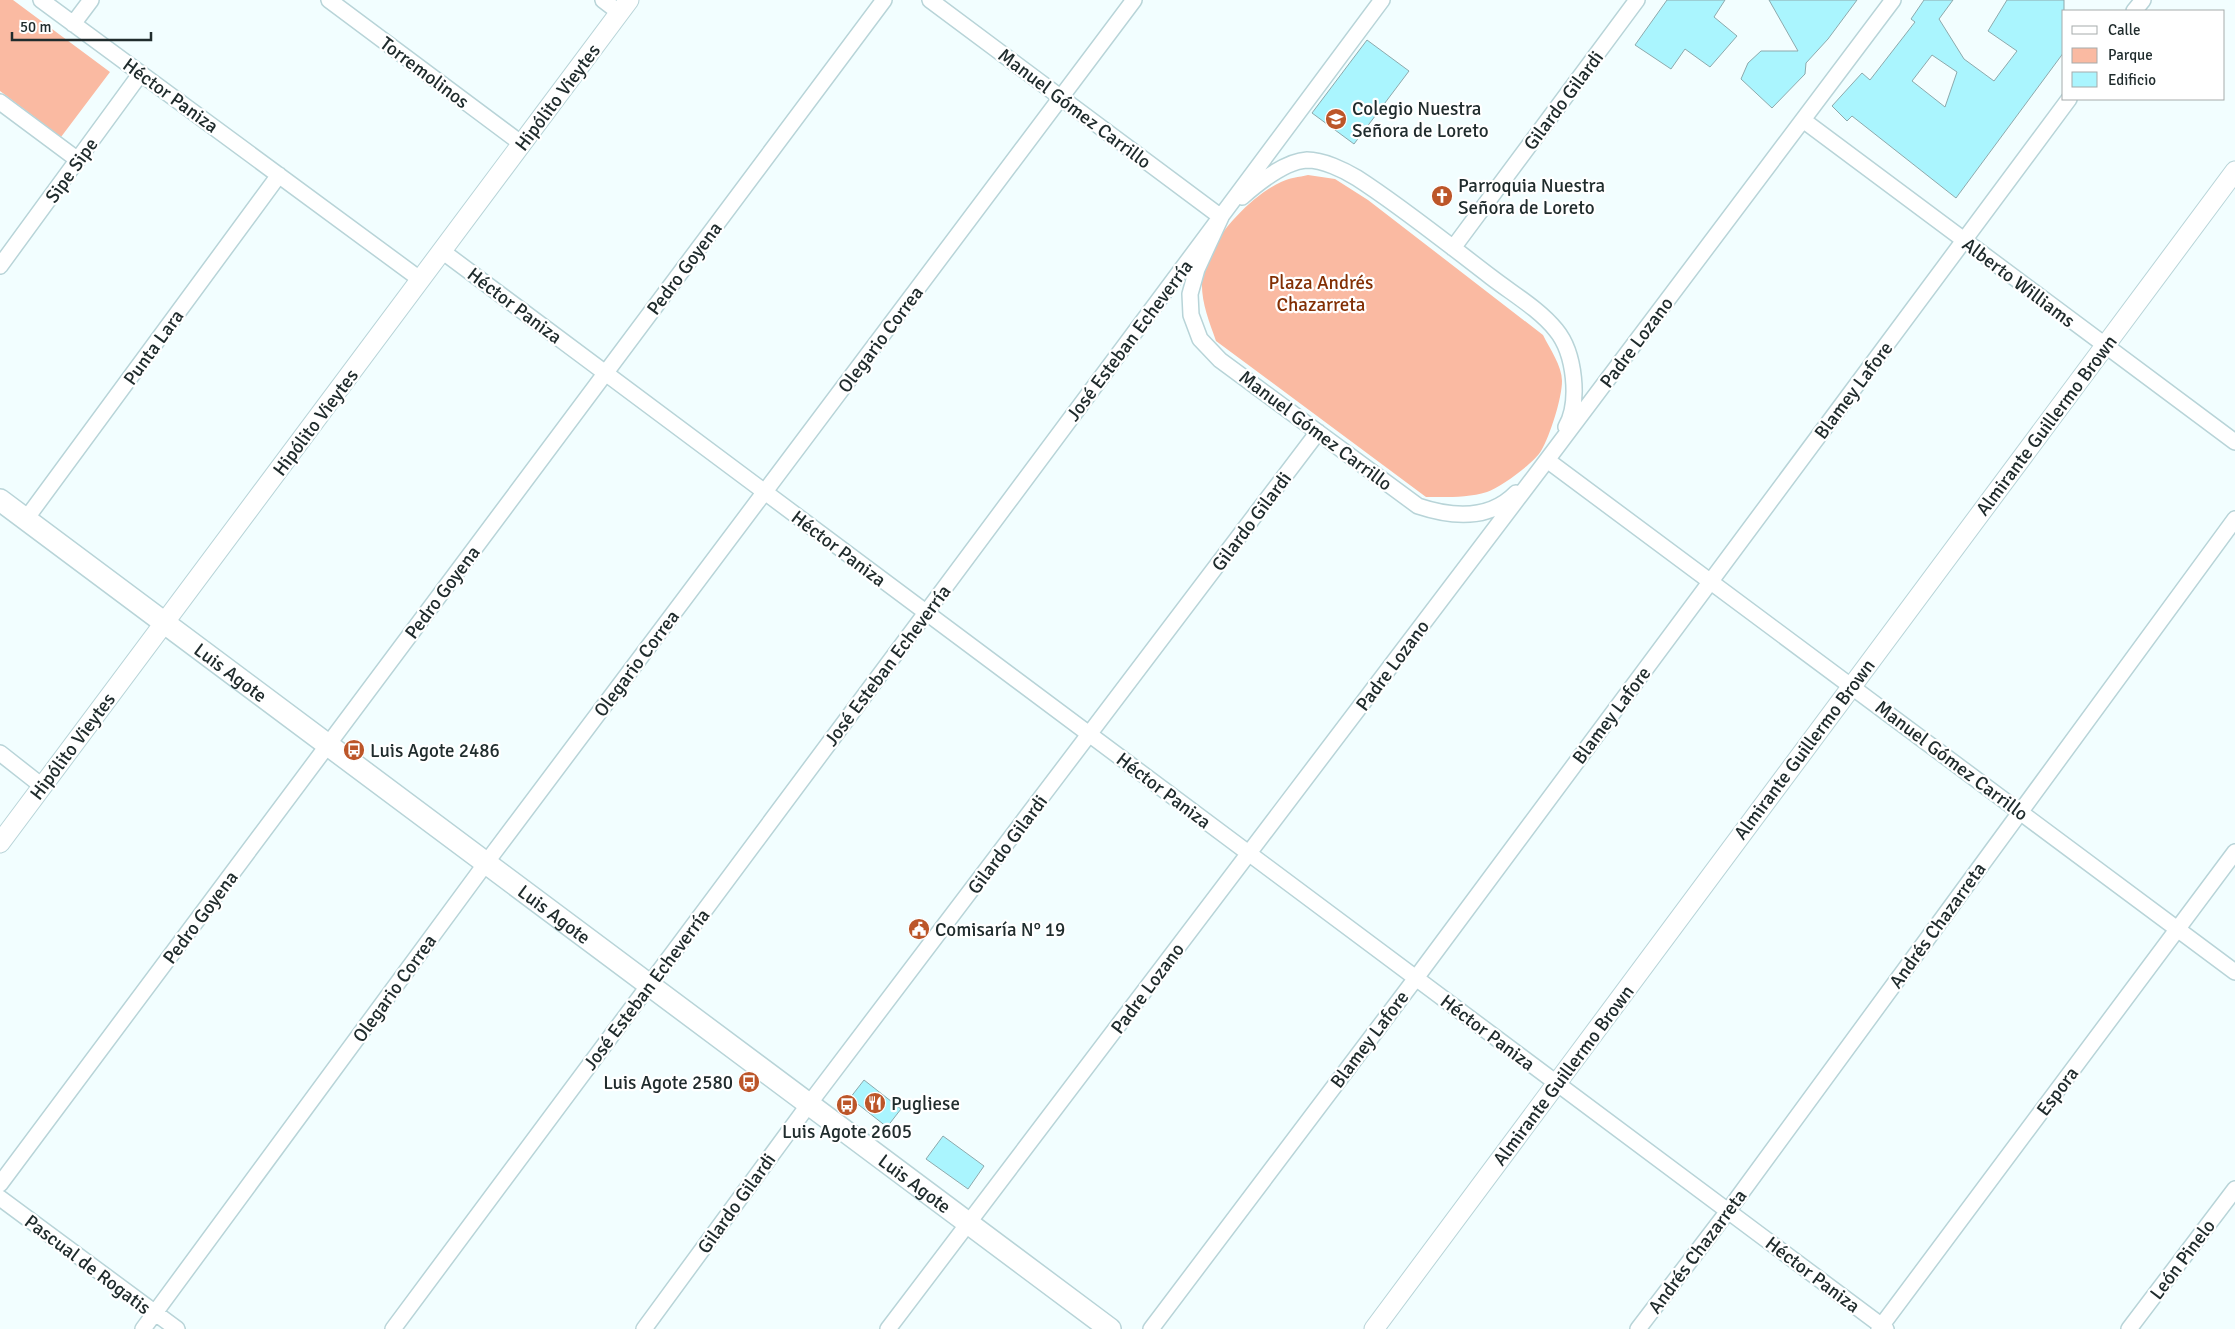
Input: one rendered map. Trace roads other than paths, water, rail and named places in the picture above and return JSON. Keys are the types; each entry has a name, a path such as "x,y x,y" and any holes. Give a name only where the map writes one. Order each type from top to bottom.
{"main road":[{"name":"Luis Agote","path":"0,500 1110,1329"}],"street":[{"name":"Héctor Paniza","path":"41,0 421,280"},
{"path":"73,24 91,0"},
{"name":"Torremolinos","path":"329,0 522,144"},
{"path":"604,0 625,6"},
{"name":"Pedro Goyena","path":"0,1184 884,0"},
{"name":"Manuel Gómez Carrillo","path":"930,0 1221,216"},
{"name":"Olegario Correa","path":"143,1329 486,863 1134,0"},
{"name":"José Esteban Echeverría","path":"393,1329 1382,0"},
{"name":"Gilardo Gilardi","path":"1453,248 1637,0"},
{"name":"Padre Lozano","path":"888,1329 1893,0"},
{"path":"2135,10 2143,0"},
{"name":"Hipólito Vieytes","path":"0,842 625,6"},
{"name":"Sipe Sipe","path":"0,266 141,73"},
{"name":"Blamey Lafore","path":"1151,1329 1416,978 2068,100"},
{"path":"0,102 78,160"},
{"name":"Alberto Williams","path":"1803,120 2235,442"},
{"name":"Manuel Gómez Carrillo","path":"1307,160 1329,165 1356,178 1453,248 1542,316 1557,331 1568,354 1574,396 1571,418 1547,460 1511,498 1487,512 1467,515 1442,514 1418,506 1220,360 1200,339 1191,315 1190,294 1197,269 1221,216 1254,186 1281,169 1307,160"},
{"name":"Almirante Guillermo Brown","path":"1374,1329 2235,171"},
{"name":"Punta Lara","path":"26,519 279,175"},
{"name":"Héctor Paniza","path":"442,251 1882,1328"},
{"name":"Gilardo Gilardi","path":"644,1329 810,1104 1318,432"},
{"name":"Manuel Gómez Carrillo","path":"1547,460 2235,972"},
{"name":"Andrés Chazarreta","path":"1638,1329 1728,1211 2235,519"},
{"path":"0,753 42,786"},
{"name":"Espora","path":"1882,1328 2235,852"},
{"name":"León Pinelo","path":"2129,1329 2235,1189"},
{"name":"Pascual de Rogatis","path":"0,1198 177,1329"}],"place":[{"name":"Colegio Nuestra Señora de Loreto","path":"1336,119"},
{"name":"Parroquia Nuestra Señora de Loreto","path":"1442,196"},
{"name":"Luis Agote 2486","path":"354,750"},
{"name":"Comisaría N° 19","path":"919,929"},
{"name":"Luis Agote 2580","path":"749,1082"},
{"name":"Pugliese","path":"875,1103"},
{"name":"Luis Agote 2605","path":"847,1105"}],"park label":[{"name":"Plaza Andrés Chazarreta","path":"1321,293"}]}
